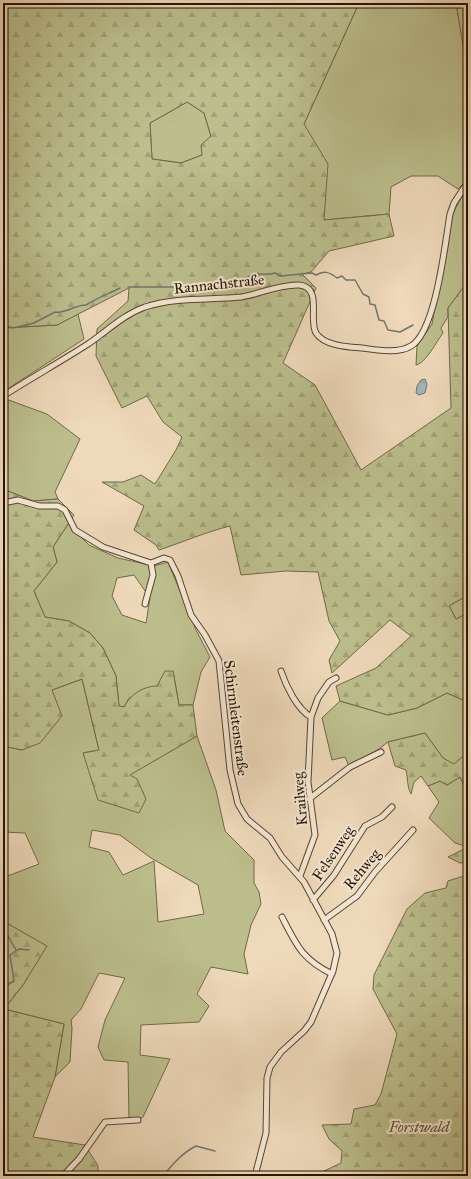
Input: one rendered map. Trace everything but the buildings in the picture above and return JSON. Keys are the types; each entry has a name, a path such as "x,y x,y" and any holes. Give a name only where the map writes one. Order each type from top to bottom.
{"street":[{"name":"Rannachstraße","path":"3,396 90,343 131,313 145,307 188,298 243,296 301,285 311,293 313,299 314,326 316,333 321,339 330,343 355,348 380,350 396,350 411,346 419,340 431,314 450,214 454,203 468,182"},
{"name":"Schirmleitenstraße","path":"3,503 18,500 39,506 58,506 65,510 78,533 111,550 151,563 164,558 170,560 178,576 191,615 205,634 219,661 230,770 238,804 247,819 270,838 282,857 300,876 332,934 337,953 332,974 311,1022 304,1032 281,1052 270,1067 267,1078 266,1133 255,1176"},
{"path":"146,604 153,574 151,563"},
{"path":"281,671 296,701 306,714 311,717"},
{"name":"Krailweg","path":"300,876 315,835 315,825 309,799 308,782 311,717 318,698 329,682 336,678"},
{"path":"309,799 350,767 381,752"},
{"name":"Felsenweg","path":"313,900 334,875 364,826 382,817 392,807"},
{"name":"Rehweg","path":"324,920 357,896 375,872 413,830"},
{"path":"282,917 303,955 316,966 332,974"},
{"path":"63,1176 79,1159 105,1122 138,1120"}],"green space":[{"path":"3,3 359,3 304,124 328,164 324,220 389,214 394,236 329,251 311,272 302,274 316,288 283,363 315,385 361,470 451,408 448,308 468,281 468,595 449,606 456,619 468,613 468,702 447,693 417,708 388,715 340,701 336,686 376,668 411,636 390,620 332,673 329,660 340,641 329,621 318,572 286,571 241,575 230,526 159,550 156,545 134,530 144,506 102,482 123,482 141,475 155,484 176,450 182,437 163,422 147,396 122,408 96,356 97,329 128,301 129,288 57,325 3,328","holes":["187,102 204,113 211,136 201,145 202,155 181,163 152,159 150,123"]},
{"path":"359,3 456,3 464,49 468,57 468,179 458,189 438,176 411,176 391,187 389,214 324,220 304,124"},
{"path":"456,3 468,3 468,58 464,51"},
{"path":"187,102 204,113 211,136 202,155 181,163 152,159 150,123"},
{"path":"468,186 468,281 448,308 448,317 441,328 443,333 427,356 416,365 417,346 432,324 451,216"},
{"path":"78,314 84,339 3,392 3,328 57,325"},
{"path":"3,398 47,414 80,439 55,492 58,499 33,501 3,489"},
{"path":"3,489 33,501 58,499 74,515 53,547 57,562 34,591 45,617 69,621 90,633 103,648 116,676 119,706 124,707 133,695 142,689 157,686 165,671 173,671 179,705 193,705 197,736 130,775 137,779 146,799 139,813 98,800 83,753 99,750 82,679 52,690 62,716 40,743 22,750 3,746"},
{"path":"68,524 89,545 118,558 154,566 168,562 196,630 210,657 201,672 193,705 179,705 173,671 157,686 129,698 124,707 119,706 116,676 103,648 90,633 69,621 45,617 34,591 57,562 53,547","holes":["134,575 150,598 146,623 122,615 112,596 117,578"]},
{"path":"468,595 468,613 456,619 449,606"},
{"path":"82,679 99,750 83,753 129,775 197,736 216,790 225,831 254,860 254,883 259,892 261,904 251,925 244,954 248,974 211,967 197,994 209,1006 199,1022 141,1025 140,1055 170,1059 143,1117 138,1120 129,1120 128,1062 104,1060 98,1047 105,1020 125,978 99,973 81,1009 71,1020 70,1062 55,1077 64,1024 4,1009 23,985 46,946 3,921 3,876 5,877 39,864 25,833 3,832 3,746 22,750 52,690","holes":["92,830 120,835 151,858 198,885 204,914 158,922 154,861 123,875 109,852 89,847"]},
{"path":"447,693 468,702 468,752 454,765 443,758 425,733 388,742 379,749 349,766 345,757 332,760 322,718 340,701 388,715 417,708"},
{"path":"425,733 443,758 454,764 468,752 467,792 460,777 447,785 440,781 428,786 421,776 414,782 411,794 408,786 406,770 395,766 388,742"},
{"path":"460,777 468,791 468,847 455,843 429,818 439,802 428,786 440,781 447,785"},
{"path":"468,847 468,862 460,863 448,857"},
{"name":"Forstwald","path":"464,876 468,879 468,1176 320,1176 320,1173 341,1163 342,1151 329,1139 322,1125 351,1124 354,1109 375,1105 381,1094 397,1034 373,989 374,975 407,909 425,893 446,888 448,881"},
{"path":"3,921 47,946 23,985 4,1009 64,1024 55,1077 33,1137 85,1145 98,1166 98,1176 3,1176"}],"water":[{"path":"425,379 427,384 425,393 419,395 416,393 417,386 421,380"}],"waterway":[{"path":"128,287 182,287 191,289 244,280 256,274 275,273 281,276 312,273 316,275 326,272 337,278 342,276 346,280 355,280 363,294 369,297 370,304 375,305 379,320 384,321 388,330 400,332 413,325"},
{"path":"3,325 13,328 34,323 55,312 63,312 86,305 120,288"},
{"path":"3,934 8,936 16,950"},
{"path":"3,987 14,981 10,955 19,949 29,950"},
{"path":"163,1176 182,1155 196,1146 215,1151"}]}
